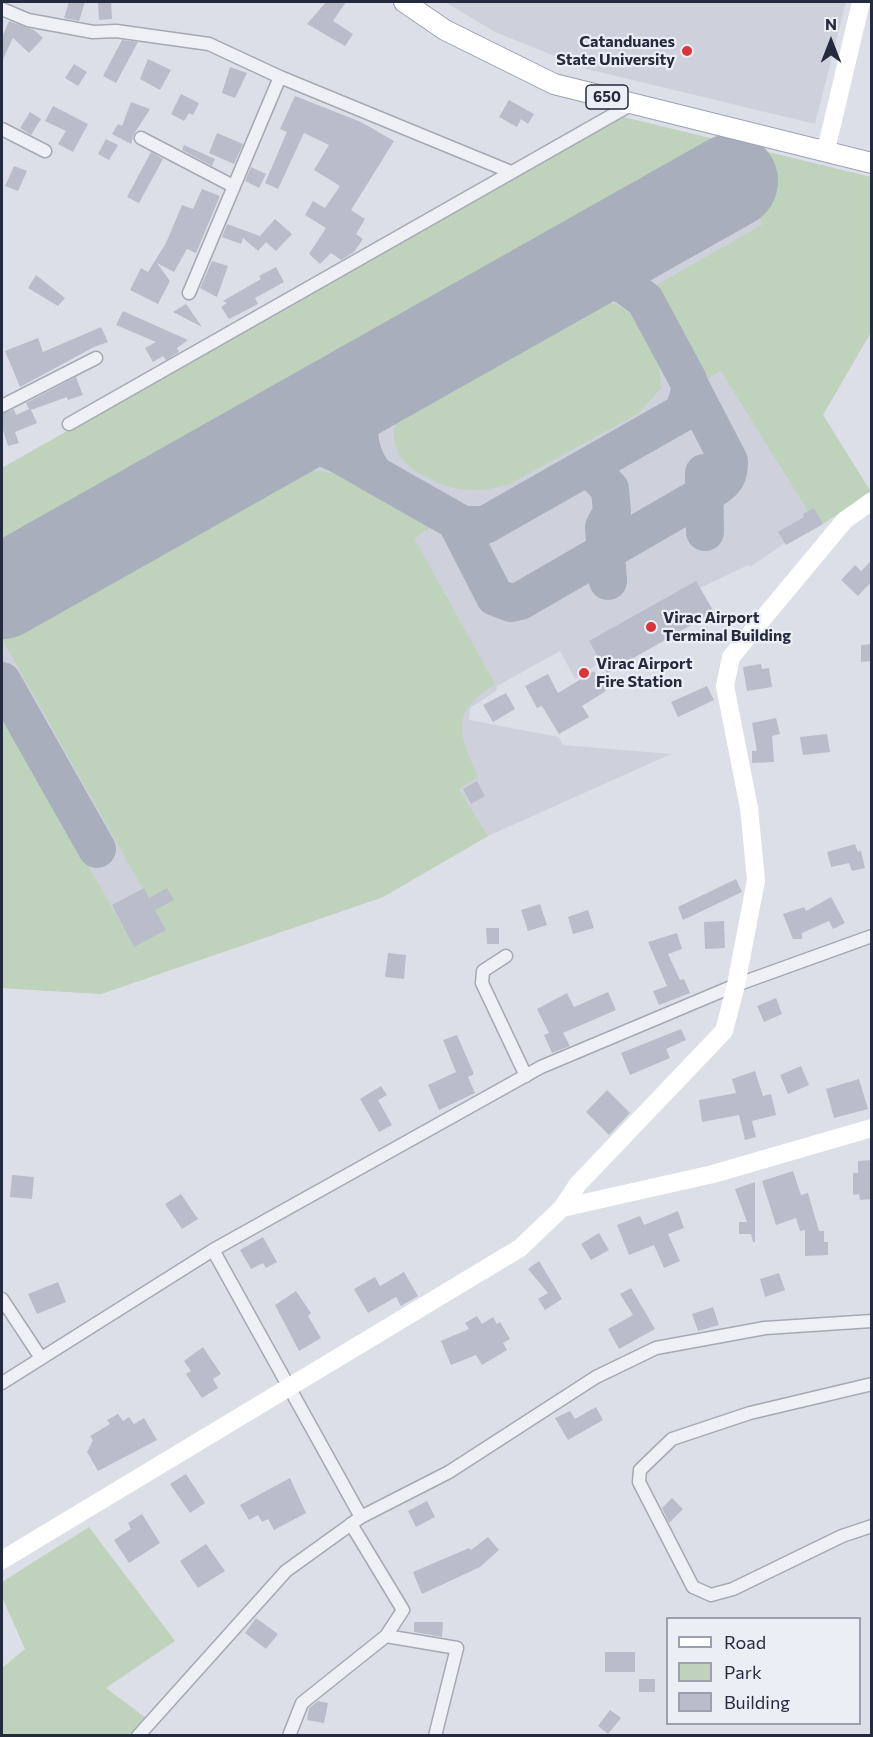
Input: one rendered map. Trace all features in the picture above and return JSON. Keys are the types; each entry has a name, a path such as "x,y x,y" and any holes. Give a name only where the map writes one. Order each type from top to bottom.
{"main road":[{"name":"650","path":"404,2 445,30 554,84 826,150 872,164"}],"street":[{"path":"826,150 861,2"},
{"path":"2,9 28,20 93,32 116,31 209,44 280,77 511,172"},
{"path":"189,293 280,77"},
{"path":"69,424 632,104"},
{"path":"2,129 45,151"},
{"path":"141,138 233,186"},
{"path":"2,406 96,358"},
{"path":"2,1560 288,1386 483,1273 520,1248 562,1208 578,1184 724,1031 736,985 756,880 749,808 725,686 731,657 845,520 872,501"},
{"path":"2,1383 213,1250 526,1076 736,985 872,936"},
{"path":"506,956 483,971 482,983 526,1076"},
{"path":"562,1208 713,1174 872,1128"},
{"path":"213,1250 288,1386 403,1610 386,1635 302,1703 289,1736"},
{"path":"2,1299 41,1359"},
{"path":"138,1736 286,1571 356,1520 449,1472 596,1377 656,1348 765,1328 872,1320"},
{"path":"872,1384 750,1413 672,1439 640,1470 639,1482 693,1587 711,1595 733,1588 842,1536 872,1526"},
{"path":"386,1635 457,1648 435,1736"}],"shaded area":[{"name":"Catanduanes State University","path":"445,2 846,2 815,124 587,69 495,32"},
{"path":"623,117 871,177 871,332 823,415 871,492 823,524 786,545 785,543 750,567 748,565 700,588 714,612 607,673 601,662 575,679 560,651 497,686 496,691 470,708 469,720 559,737 563,745 671,754 488,836 383,897 101,994 2,988 2,468"}],"green space":[{"path":"623,117 871,177 871,332 823,415 871,492 823,524 814,508 808,511 721,371 703,381 655,286 763,224 723,156 703,151 619,198 625,208 2,556 2,468"},
{"path":"593,300 609,302 623,308 635,317 652,342 660,372 661,388 639,413 510,484 498,487 465,490 444,485 422,475 402,459 394,440 394,429 402,407 413,393 578,303"},
{"path":"292,471 321,471 338,475 432,527 414,538 495,684 470,705 464,715 463,736 478,777 459,789 488,836 383,897 101,994 2,988 2,714 134,946 166,930 2,639 2,626 269,477"},
{"path":"89,1527 175,1641 106,1688 150,1721 138,1735 2,1736 2,1668 25,1649 2,1597 2,1582"}],"building":[{"path":"69,2 85,2 79,21 64,18"},
{"path":"98,2 111,2 112,19 99,20"},
{"path":"326,2 346,2 333,21 353,34 345,46 307,24"},
{"path":"9,21 34,30 43,38 29,53 13,38 2,61 2,37"},
{"path":"122,40 138,42 116,83 103,76"},
{"path":"148,59 171,70 160,90 140,79"},
{"path":"74,64 87,72 78,86 65,78"},
{"path":"230,67 247,73 235,98 222,93"},
{"path":"181,94 199,103 193,115 189,113 184,121 171,114"},
{"path":"295,96 361,122 394,141 351,210 365,219 356,234 363,239 354,252 341,260 331,253 320,264 309,254 326,228 305,215 313,201 325,208 340,186 314,170 329,145 304,133 278,189 265,183 287,132 280,129"},
{"path":"509,100 534,114 528,124 521,119 517,127 499,117"},
{"path":"131,102 150,109 134,134 131,144 112,134 118,124 122,126"},
{"path":"53,106 88,124 73,152 58,144 66,131 45,121"},
{"path":"30,112 41,119 31,135 20,128"},
{"path":"217,133 243,144 234,164 209,153"},
{"path":"106,139 118,145 109,160 98,154"},
{"path":"184,145 215,159 212,166 182,150"},
{"path":"151,152 163,159 139,203 127,197"},
{"path":"14,166 27,171 18,191 5,186"},
{"path":"251,167 266,174 259,188 245,181"},
{"path":"202,189 220,196 196,253 187,249 174,272 157,263 170,281 158,304 130,290 141,268 148,272 166,243 182,205 193,209"},
{"path":"275,219 292,234 276,251 266,242 258,251 243,238 241,244 222,237 227,224 260,236"},
{"path":"212,261 228,266 217,297 200,288"},
{"path":"276,267 284,282 255,298 258,304 229,319 221,307 227,303 223,301 261,279 259,276"},
{"path":"36,275 65,298 58,306 28,288"},
{"path":"186,304 202,327 173,312"},
{"path":"123,311 188,340 177,348 179,352 166,360 163,356 153,362 145,348 156,342 116,325"},
{"path":"101,327 108,342 94,347 20,387 5,351 38,338 43,352"},
{"path":"76,377 83,395 68,400 67,397 31,410 37,423 15,432 19,443 8,446 2,427 2,414 14,409 16,415 29,409 26,403"},
{"path":"814,508 823,524 786,545 778,532 804,517 803,514"},
{"path":"872,560 872,581 858,596 841,580 855,565 861,571"},
{"name":"Virac Airport Terminal Building","path":"696,581 714,612 607,673 589,641"},
{"path":"872,644 872,661 861,662 861,645"},
{"path":"761,664 762,669 769,668 772,687 747,691 743,667"},
{"path":"594,671 606,691 582,706 589,717 559,734 542,706 537,708 525,686 548,674 558,693"},
{"path":"707,686 714,700 678,717 671,702"},
{"path":"506,693 515,709 493,722 483,705"},
{"path":"776,718 780,734 772,736 774,762 752,763 752,751 757,751 752,723"},
{"path":"827,734 830,752 803,755 800,737"},
{"path":"477,781 485,796 471,804 463,789"},
{"path":"855,844 858,852 861,851 865,868 852,871 849,863 831,867 827,852"},
{"path":"736,879 742,892 683,920 678,907"},
{"path":"144,888 149,898 167,888 174,900 155,910 166,930 134,947 112,905"},
{"path":"831,897 845,923 833,929 829,921 802,933 802,939 793,939 783,914 804,907 806,911"},
{"path":"540,904 547,925 528,931 521,910"},
{"path":"588,910 594,928 573,934 568,917"},
{"path":"724,921 725,948 705,949 704,922"},
{"path":"486,928 499,928 499,944 487,944"},
{"path":"677,933 682,949 668,954 680,980 684,979 690,993 659,1005 653,991 667,986 648,942"},
{"path":"388,953 406,955 404,979 385,977"},
{"path":"608,992 616,1010 563,1033 570,1046 552,1053 544,1035 549,1033 537,1009 567,993 574,1007"},
{"path":"776,998 782,1014 764,1022 757,1006"},
{"path":"681,1029 686,1040 666,1049 670,1058 630,1075 621,1053"},
{"path":"457,1035 474,1074 468,1077 475,1093 439,1110 428,1085 456,1072 443,1040"},
{"path":"801,1066 809,1085 788,1094 780,1075"},
{"path":"755,1071 763,1096 771,1094 776,1115 752,1121 756,1137 745,1140 739,1115 702,1122 699,1100 736,1093 732,1079"},
{"path":"859,1079 868,1109 834,1118 826,1089"},
{"path":"381,1086 387,1095 378,1100 392,1125 379,1132 360,1099"},
{"path":"607,1090 630,1113 609,1135 586,1112"},
{"path":"872,1160 872,1199 860,1200 859,1194 853,1195 853,1173 858,1173 858,1161"},
{"path":"793,1171 801,1195 808,1193 819,1231 824,1231 824,1242 828,1242 828,1255 805,1256 805,1230 800,1231 796,1218 776,1225 762,1181"},
{"path":"12,1175 34,1177 32,1199 10,1197"},
{"path":"755,1182 755,1242 753,1242 751,1234 739,1234 739,1222 747,1222 735,1189"},
{"path":"181,1194 198,1219 182,1229 165,1204"},
{"path":"678,1211 684,1228 668,1234 680,1261 664,1268 654,1245 629,1255 617,1225 640,1216 644,1225"},
{"path":"599,1233 609,1250 591,1260 581,1244"},
{"path":"263,1237 277,1262 266,1268 263,1263 251,1269 240,1250"},
{"path":"539,1261 562,1299 545,1310 538,1299 548,1293 528,1269"},
{"path":"404,1272 418,1296 401,1306 396,1297 368,1313 354,1289 375,1277 380,1286"},
{"path":"779,1273 785,1290 765,1297 760,1279"},
{"path":"58,1282 66,1302 37,1314 28,1294"},
{"path":"631,1288 655,1329 619,1349 608,1329 633,1315 620,1294"},
{"path":"296,1291 311,1313 308,1316 321,1338 299,1351 275,1305"},
{"path":"713,1307 719,1325 698,1331 692,1314"},
{"path":"477,1316 482,1324 493,1317 497,1324 500,1322 510,1339 503,1343 507,1350 482,1365 476,1355 451,1365 441,1341 469,1329 465,1323"},
{"path":"203,1347 221,1374 213,1379 218,1388 202,1398 186,1374 191,1371 184,1361"},
{"path":"596,1407 603,1420 568,1440 555,1418 570,1411 575,1419"},
{"path":"118,1414 123,1421 129,1417 134,1424 144,1418 157,1440 98,1471 87,1452 93,1440 90,1436 110,1424 107,1420"},
{"path":"186,1474 205,1503 190,1513 170,1484"},
{"path":"290,1478 306,1513 274,1530 268,1519 262,1522 258,1515 249,1520 240,1505"},
{"path":"672,1498 683,1509 669,1523 662,1508"},
{"path":"427,1501 435,1517 416,1527 408,1511"},
{"path":"142,1514 160,1543 129,1563 114,1540 131,1529 128,1523"},
{"path":"488,1537 499,1550 480,1567 422,1594 413,1572 469,1548 471,1550"},
{"path":"206,1544 225,1571 198,1588 180,1561"},
{"path":"256,1618 278,1634 266,1649 245,1633"},
{"path":"414,1622 443,1622 442,1637 414,1632"},
{"path":"605,1652 635,1652 635,1672 605,1672"},
{"path":"639,1679 655,1679 655,1692 639,1692"},
{"path":"318,1701 328,1703 324,1723 307,1720 309,1708"},
{"path":"610,1710 621,1718 608,1734 598,1726"}],"taxiway":[{"path":"373,382 364,406 359,430 362,452 375,475 464,525 485,525 682,413 686,405 689,393 688,380 645,300 590,260"},
{"path":"456,521 495,597 511,603 520,601 705,494 723,481 728,473 729,461 690,386"},
{"path":"266,442 296,440 324,447 375,475"},
{"path":"582,470 596,474 610,489 612,512 604,527 608,581"},
{"path":"704,473 705,532"},
{"path":"2,681 97,849"}],"runway":[{"path":"2,592 731,181"}],"place":[{"name":"Catanduanes State University","path":"687,51"},
{"name":"Virac Airport Terminal Building","path":"651,627"},
{"name":"Virac Airport Fire Station","path":"584,673"}]}
